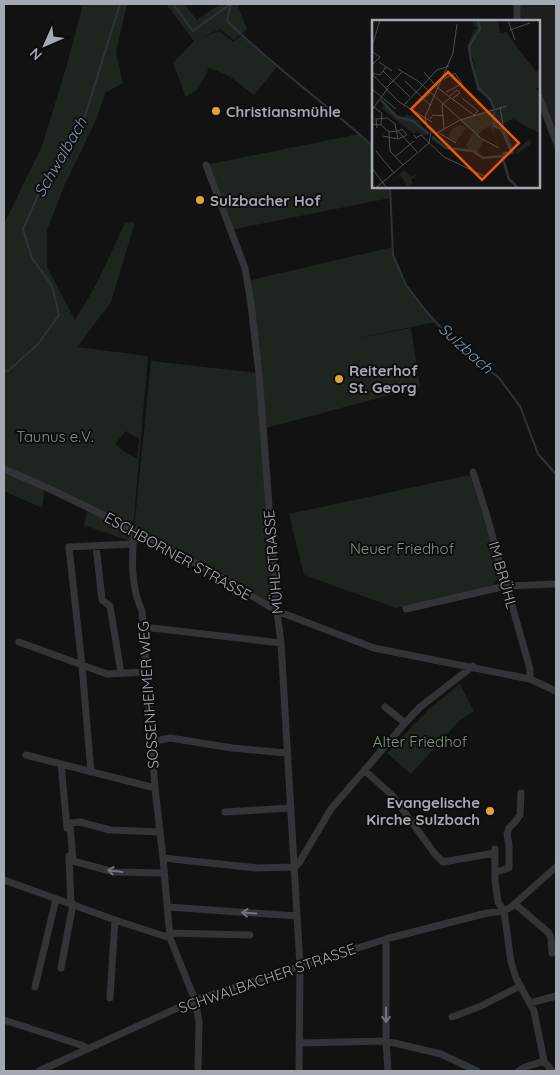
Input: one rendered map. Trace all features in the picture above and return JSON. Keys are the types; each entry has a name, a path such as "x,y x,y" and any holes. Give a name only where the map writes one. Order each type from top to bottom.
{"street":[{"path":"517,5 517,20"},
{"path":"540,99 556,142"},
{"name":"MÜHLSTRASSE","path":"206,165 245,268 259,374 281,643 300,966 298,1071"},
{"name":"ESCHBORNER STRASSE","path":"4,469 134,530 210,571 277,611 374,648 474,666 530,679 556,691"},
{"name":"IM BRÜHL","path":"473,472 530,669 530,679"},
{"name":"SOSSENHEIMER WEG","path":"134,530 131,553 135,597 142,611 155,788 170,935 195,1000 199,1022 198,1071"},
{"path":"90,772 82,666 69,547 133,544"},
{"path":"96,546 102,600 110,606 121,673"},
{"path":"406,609 506,586 556,586"},
{"path":"152,628 281,643"},
{"path":"19,642 107,674 146,672"},
{"path":"163,858 256,868 294,867 331,809 405,723 420,707 474,666"},
{"path":"385,707 405,723"},
{"path":"160,740 170,738 232,748 286,753"},
{"path":"26,755 155,788"},
{"path":"61,764 72,904 61,968"},
{"path":"364,770 392,795 435,854 443,862 495,851 498,902 504,912 511,962 520,986 530,1003 544,1061 552,1071"},
{"path":"496,872 509,868 510,845 507,834 509,828 520,815 521,792"},
{"path":"225,812 291,808"},
{"path":"160,832 110,830 80,822 70,823 73,862 114,872 164,873"},
{"path":"504,912 556,867"},
{"path":"4,880 115,920 170,935 250,935"},
{"path":"35,987 56,899"},
{"path":"515,904 549,933 552,953"},
{"path":"168,907 297,916"},
{"name":"SCHWALBACHER STRASSE","path":"39,1071 195,1000 386,939 487,913 504,912"},
{"path":"110,998 115,920"},
{"path":"386,939 386,1041 388,1071"},
{"path":"452,1017 481,1006 520,986"},
{"path":"530,1003 556,996"},
{"path":"4,1020 87,1048"},
{"path":"299,1043 386,1041 441,1054 477,1071"},
{"path":"519,1071 544,1061"}],"shaded area":[{"path":"514,4 556,4 556,154 540,109 540,20 514,20"}],"green space":[{"name":"Taunus e.V.","path":"83,4 127,4 116,53 123,83 105,93 97,118 65,184 47,230 47,267 75,320 97,283 125,223 135,222 111,302 77,347 148,356 133,529 45,487 42,508 4,491 4,224 42,146","holes":["126,431 139,438 137,458 126,453 115,444"]},
{"path":"166,4 184,4 197,20 220,4 240,4 238,6 247,29 234,40 220,29 199,39 219,31 233,42 241,36 277,67 254,95 229,76 209,68 198,89 186,97 173,63 194,41"},
{"path":"359,134 372,145 372,188 390,188 390,198 230,230 206,165"},
{"path":"393,247 394,257 402,277 415,297 436,322 353,339 411,328 420,387 266,428 277,611 134,530 151,361 259,373 247,281"},
{"name":"Neuer Friedhof","path":"470,475 501,575 493,586 396,608 304,575 289,514"},
{"path":"88,509 130,529 130,541 84,525"},
{"name":"Alter Friedhof","path":"460,684 474,711 460,720 411,774 387,753 428,710"}],"waterway":[{"name":"Schwalbach","path":"4,372 8,371 38,344 59,315 52,286 32,258 23,229 46,177 85,116 120,4"},
{"name":"Schwalbach","path":"173,4 193,31 229,5"},
{"name":"Sulzbach","path":"231,4 227,21 263,54 372,145"},
{"name":"Sulzbach","path":"390,188 393,255 406,285 452,340 499,378 520,406 538,454 556,474"}],"place":[{"name":"Christiansmühle","path":"216,111"},
{"name":"Sulzbacher Hof","path":"200,200"},
{"name":"Reiterhof St. Georg","path":"339,379"},
{"name":"Evangelische Kirche Sulzbach","path":"490,811"}]}
